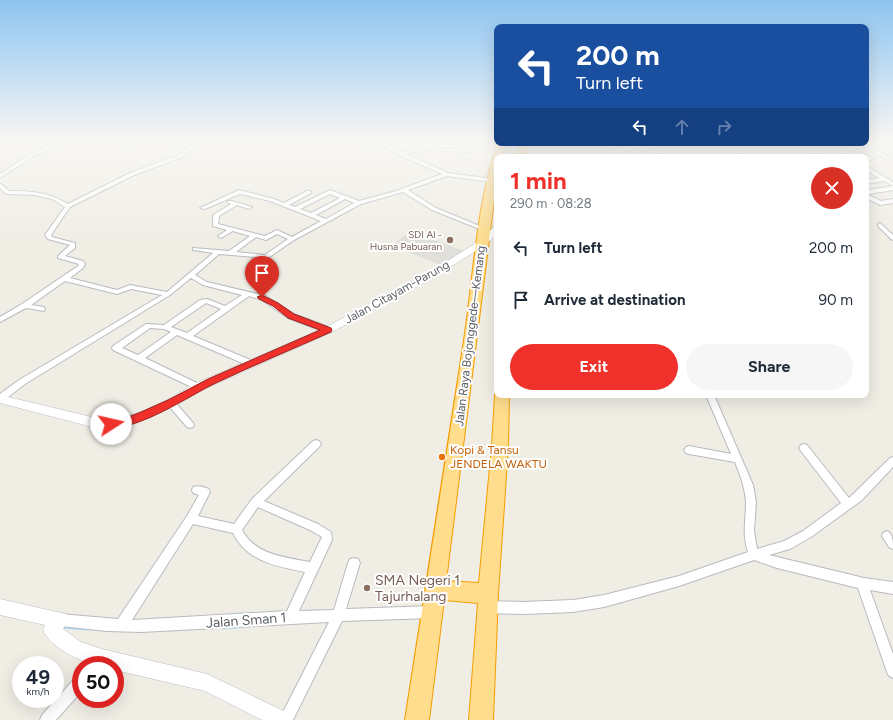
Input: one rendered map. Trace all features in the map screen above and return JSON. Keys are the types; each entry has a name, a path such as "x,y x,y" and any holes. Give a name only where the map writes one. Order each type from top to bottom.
{"highway":[{"name":"Jalan Raya Bojonggede—Kemang","path":"417,720 492,175"},
{"path":"481,720 488,601 500,446 502,398"},
{"path":"436,590 488,601"}],"main road":[{"name":"Jalan Citayam-Parung","path":"0,399 87,421 104,423 128,421 171,403 198,387 250,363 328,330 430,276 483,236 494,230"},
{"path":"0,607 57,623 76,649 89,656"},
{"path":"124,666 207,683 281,720"}],"street":[{"path":"0,320 25,306 80,268 82,264 79,262 60,257 73,247 73,244 50,238 48,235 53,226 65,213 68,206 131,175"},
{"path":"195,249 266,257 292,238 359,203 404,190 445,175"},
{"path":"451,175 491,180"},
{"path":"877,175 893,184"},
{"path":"869,182 884,179"},
{"path":"0,185 8,193 34,193 54,198 68,206"},
{"path":"869,194 893,188"},
{"path":"404,190 434,209 483,236"},
{"path":"204,208 238,192 284,205 326,221"},
{"path":"284,205 309,192"},
{"path":"295,209 333,192 359,203"},
{"path":"869,195 880,202 893,201"},
{"path":"311,215 345,197"},
{"path":"222,199 249,207"},
{"path":"235,204 216,214 214,222 215,225 266,238 277,232 292,238"},
{"path":"880,225 893,238"},
{"path":"222,236 232,229"},
{"path":"230,253 255,235"},
{"path":"0,399 22,382 168,294 218,252"},
{"path":"190,275 206,284 264,298 276,304 291,316 328,330"},
{"path":"66,279 117,292 130,287 168,294"},
{"path":"187,337 246,295"},
{"path":"165,327 203,302 207,301 225,309"},
{"path":"25,306 41,309"},
{"path":"198,387 116,348 149,326 165,327 250,363"},
{"path":"138,359 176,332"},
{"path":"711,398 745,474 750,495 748,530 749,543 754,555 765,560 862,584 893,588"},
{"path":"171,403 190,425"},
{"path":"236,529 256,502 316,444"},
{"path":"804,448 848,504"},
{"path":"689,450 738,459"},
{"path":"488,601 523,608 573,606 604,601 679,581 794,542 858,497 893,461"},
{"path":"121,626 191,519 205,494 205,492 197,490"},
{"path":"256,502 327,534 327,540 290,617"},
{"path":"191,519 236,529"},
{"path":"236,529 243,543 253,550 274,560 313,568"},
{"path":"286,720 338,616 354,563"},
{"path":"862,584 893,672"},
{"name":"Jalan Sman 1","path":"57,623 121,626 290,617 432,612"},
{"path":"47,720 72,692"}],"shaded area":[{"path":"411,231 464,251 443,266 392,245"}],"waterway":[{"path":"62,627 88,629"},
{"path":"222,628 237,627"}],"place":[{"name":"SDI Al - Husna Pabuaran","path":"450,240"},
{"name":"Kopi & Tansu JENDELA WAKTU","path":"442,457"},
{"name":"SMA Negeri 1 Tajurhalang","path":"367,588"}],"route":[{"path":"111,424 128,421 145,415 171,403 198,387 328,330 291,316 276,304 262,297"}]}
